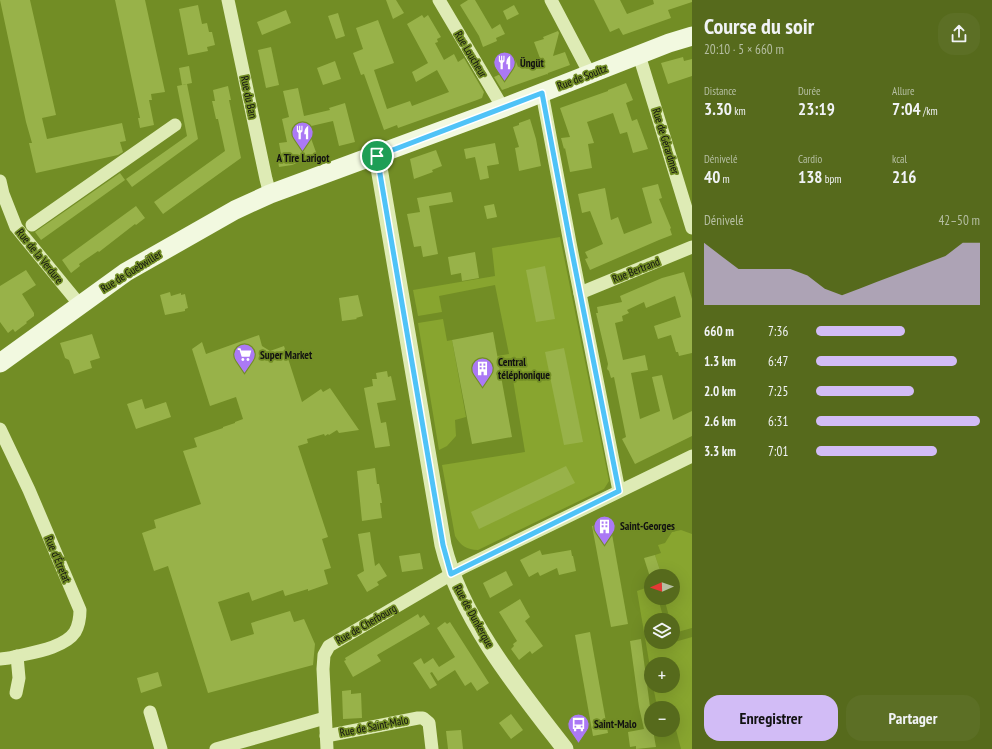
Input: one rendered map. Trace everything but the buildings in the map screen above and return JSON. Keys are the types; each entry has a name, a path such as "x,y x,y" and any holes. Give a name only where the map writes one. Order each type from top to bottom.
{"main road":[{"name":"Rue de Soultz","path":"270,194 377,156 692,36"},
{"name":"Rue de Guebwiller","path":"0,363 126,272 235,210 270,194"}],"street":[{"name":"Rue du Ban","path":"228,0 270,194"},
{"name":"Rue Loucheur","path":"439,0 504,108"},
{"path":"551,0 590,74"},
{"name":"Rue de Gérardmer","path":"640,55 692,228"},
{"path":"542,93 619,491"},
{"path":"32,225 175,125"},
{"name":"Rue de Dunkerque","path":"377,156 443,545 451,574 465,604 490,646 521,691 565,749"},
{"name":"Rue de la Verdure","path":"0,181 3,194 16,228 80,305"},
{"name":"Rue Bertrand","path":"580,293 692,247"},
{"name":"Rue d'Étretat","path":"0,429 29,490 80,610 80,620 76,631 60,645 0,659"},
{"name":"Rue de Cherbourg","path":"327,749 324,655 329,646 451,574 692,456"},
{"path":"16,693 19,678 17,656"},
{"path":"150,712 161,749"},
{"path":"216,749 325,718"},
{"name":"Rue de Saint-Malo","path":"326,736 423,718 429,723 432,749"}],"green space":[{"path":"560,237 609,481 604,489 478,550 470,549 459,542 455,536 442,465 525,452 512,374 501,376 497,356 509,354 495,285 439,296 442,312 418,316 413,290 495,276 492,248"},
{"path":"443,319 447,341 452,340 466,417 455,420 456,436 447,446 439,450 418,323"},
{"path":"681,530 692,534 692,628 680,631 680,613 668,613 666,605 680,605 680,569 660,569 655,555 661,553 658,545 665,543 672,532"},
{"path":"644,588 644,605 660,605 662,613 644,613 644,632 637,591"},
{"path":"692,637 692,749 681,749 678,737 680,737 680,701 656,701 654,693 680,693 680,657 648,657 647,649 680,649 680,640"}],"place":[{"name":"Üngüt","path":"504,82"},
{"name":"A Tire Larigot","path":"303,152"},
{"name":"Super Market","path":"245,374"},
{"name":"Central téléphonique","path":"482,388"},
{"name":"Saint-Georges","path":"605,546"},
{"name":"Saint-Malo","path":"579,744"}],"route":[{"path":"542,93 619,491 451,574 443,545 377,156 457,124 542,93"}]}
